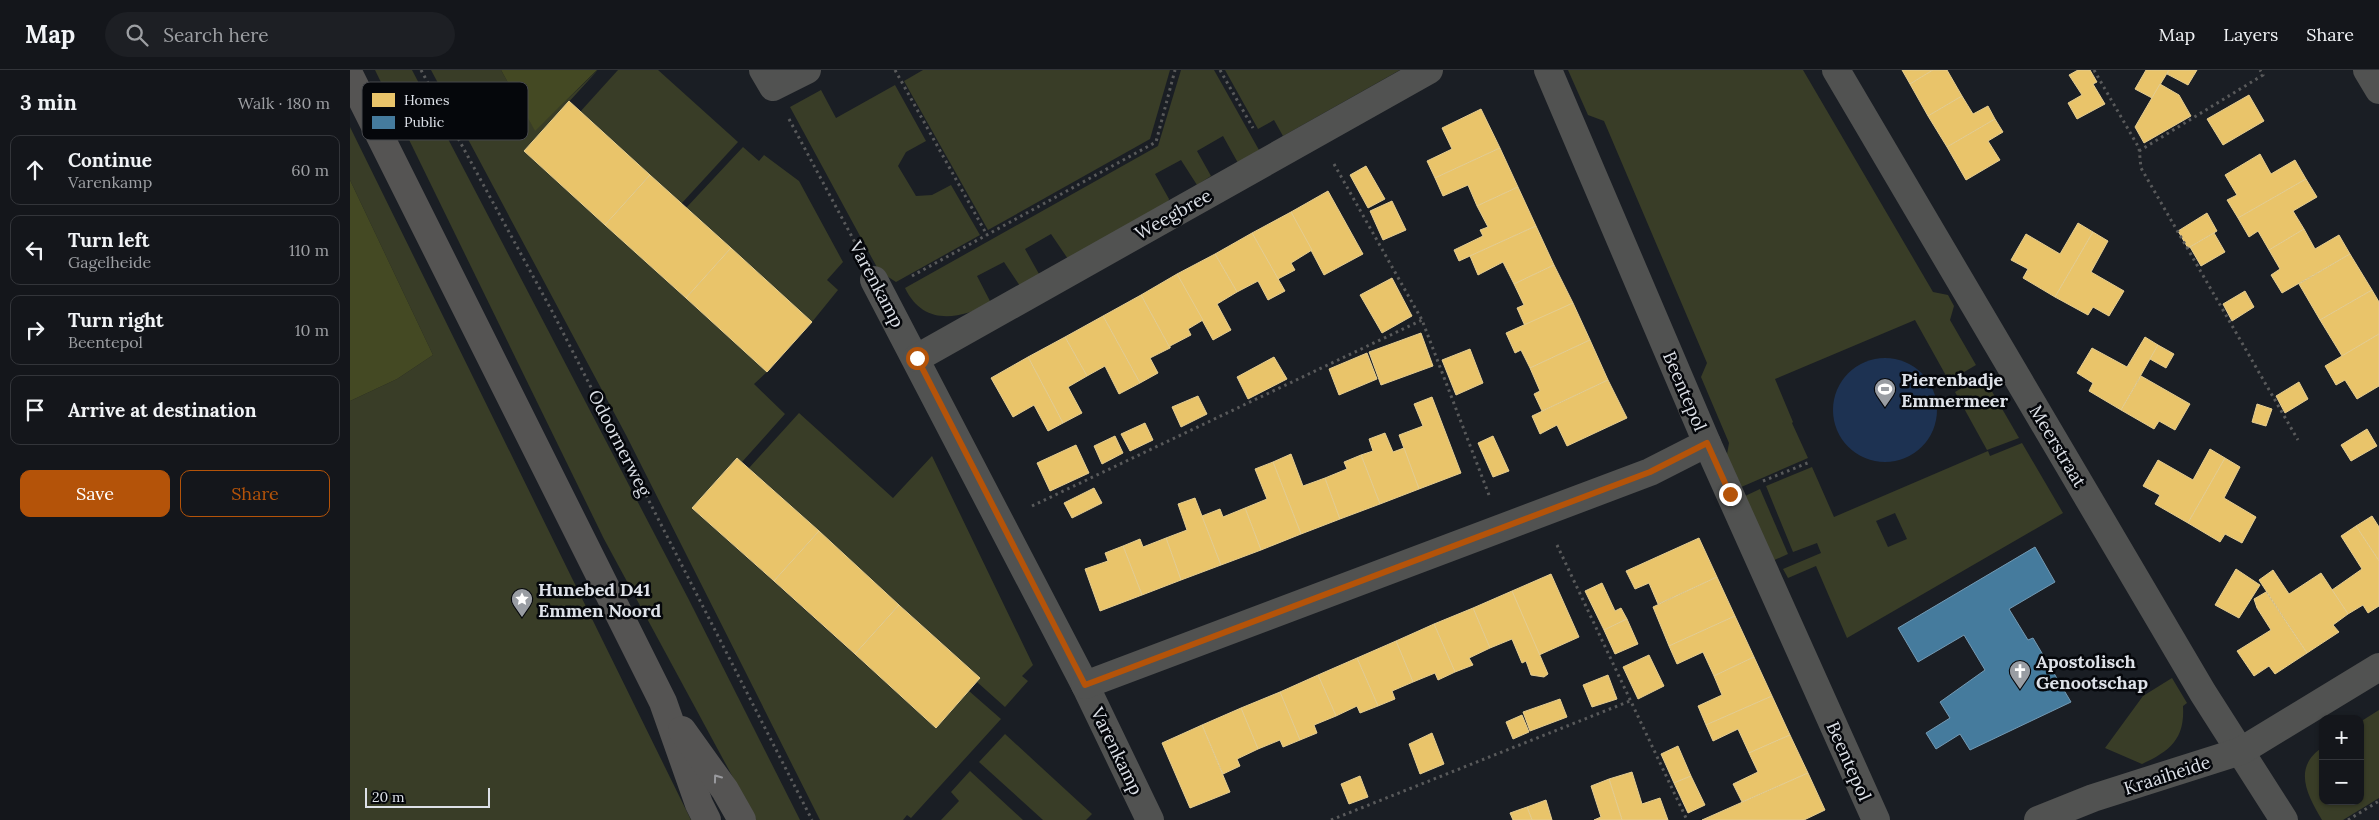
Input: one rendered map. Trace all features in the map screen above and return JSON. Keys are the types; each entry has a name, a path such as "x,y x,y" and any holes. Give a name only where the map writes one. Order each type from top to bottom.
{"main road":[{"path":"350,76 362,100"},
{"path":"382,140 663,702 699,804 707,820"},
{"path":"663,702 725,790 742,820"}],"street":[{"path":"768,79 807,70"},
{"name":"Weegbree","path":"917,358 1429,70"},
{"name":"Beentepol","path":"1548,70 1707,443 1876,820"},
{"name":"Meerstraat","path":"1836,70 2203,693 2284,820"},
{"path":"2367,70 2379,90"},
{"name":"Varenkamp","path":"878,286 1085,685 1150,820"},
{"path":"1085,685 1650,472 1707,443"},
{"name":"Kraaiheide","path":"2038,820 2098,809 2241,752 2379,667"}],"path":[{"name":"Odoornerweg","path":"421,70 428,82"},
{"path":"895,70 987,235"},
{"path":"878,286 987,235 1156,142 1175,70"},
{"path":"1220,70 1271,159"},
{"path":"2094,70 2139,151 2142,168 2298,440"},
{"path":"2139,151 2263,75 2260,70"},
{"name":"Varenkamp","path":"768,79 878,286"},
{"path":"1317,134 1422,320 1502,528"},
{"name":"Odoornerweg","path":"459,140 553,313 812,820"},
{"path":"1001,521 1422,320"},
{"path":"1730,494 1810,462"},
{"path":"1542,512 1687,820"},
{"path":"1331,820 1630,700"},
{"path":"2348,820 2379,801"}],"green space":[{"path":"375,70 412,70 418,82 381,82"},
{"path":"431,70 501,70 508,82 437,82"},
{"path":"501,70 597,70 535,131 528,118 528,82 508,82"},
{"path":"598,70 524,151 767,372 754,384 785,414 742,462 737,458 692,508 935,727 969,691 1001,719 911,818 907,815 903,820 820,820 626,435 468,140 528,140 528,118 535,130"},
{"path":"618,70 658,70 738,142 681,204 580,112"},
{"path":"923,70 1170,70 1150,139 988,230 904,81"},
{"path":"1181,70 1214,70 1259,150 1238,163 1223,136 1197,151 1211,176 1197,185 1181,160 1155,174 1169,199 1168,202 1068,259 1051,234 1025,249 1039,274 1020,286 1004,262 977,276 991,303 979,309 955,316 944,316 932,314 922,309 913,300 905,288 1158,146"},
{"path":"1225,70 1400,70 1283,136 1274,120 1258,129"},
{"path":"1568,70 1803,70 1933,292 1948,295 1954,306 1950,320 1976,365 1949,381 1915,320 1775,379 1808,458 1739,488 1726,460 1729,443 1701,377 1707,363 1604,121 1588,115"},
{"path":"895,85 926,141 906,152 898,166 916,196 932,195 951,185 980,235 896,282 879,271 790,107 821,90 836,118"},
{"path":"350,127 691,820 350,820 350,401 397,379 433,355 350,180"},
{"path":"409,140 449,140 689,600 800,820 756,820 604,539"},
{"path":"743,147 759,161 764,155 799,181 843,262 827,280 838,290 812,322 686,208"},
{"path":"350,180 433,355 397,379 350,401"},
{"path":"1983,376 2019,438 1987,450 1955,392"},
{"path":"799,413 893,498 932,456 1033,665 1022,676 1028,681 1005,707 977,682 980,678 749,468"},
{"path":"2022,443 2063,513 1847,638 1816,566 1788,578 1783,569 1821,553 1817,543 1793,552 1766,486 1812,467 1834,517 1988,451 1990,456","holes":["1895,513 1907,539 1888,547 1876,521"]},
{"path":"1760,489 1788,554 1772,561 1743,497"},
{"path":"2172,678 2187,703 2183,706 2183,717 2178,735 2168,749 2142,764 2105,748 2143,696"},
{"path":"2379,710 2379,798 2343,820 2322,820 2311,801 2305,782 2305,772 2308,763 2319,750 2319,805 2364,805 2364,719"},
{"path":"1005,734 1092,814 1086,820 1043,820 979,762"},
{"path":"970,771 1023,820 941,820 959,801 951,792"}],"water":[{"name":"Pierenbadje Emmermeer","path":"1885,358 1905,362 1914,367 1928,381 1933,390 1937,410 1933,430 1928,439 1914,453 1905,458 1885,462 1865,458 1856,453 1842,439 1837,430 1833,410 1837,390 1842,381 1856,367 1865,362"}],"building: Homes":[{"path":"1902,70 1933,70 1910,84"},
{"path":"1933,70 1947,70 1962,96 1928,116 1910,84"},
{"path":"2078,70 2090,70 2097,82 2093,84 2105,104 2077,119 2068,103 2082,95 2069,75"},
{"path":"2146,70 2169,70 2152,98 2135,89"},
{"path":"2169,70 2197,70 2188,85 2167,74"},
{"path":"2160,84 2179,95 2191,116 2144,143 2135,127"},
{"path":"2249,95 2264,121 2223,145 2207,119"},
{"path":"1962,96 1973,114 1988,106 1995,119 1947,147 1928,116"},
{"path":"569,101 650,175 605,225 524,151"},
{"path":"1481,109 1500,148 1435,178 1427,161 1452,149 1442,128"},
{"path":"1995,119 2003,132 1988,141 2000,160 1966,180 1947,147"},
{"path":"1500,148 1518,187 1477,206 1468,185 1443,196 1435,178"},
{"path":"2260,154 2271,174 2295,160 2306,179 2238,218 2227,200 2237,195 2225,175"},
{"path":"1366,166 1385,199 1368,208 1350,175"},
{"path":"650,175 731,248 686,298 605,225"},
{"path":"2306,179 2317,197 2293,211 2304,229 2269,250 2258,231 2249,237 2238,218"},
{"path":"1518,187 1536,226 1459,261 1454,250 1483,236 1480,230 1488,227 1477,206"},
{"path":"1328,191 1363,254 1324,275 1291,212"},
{"path":"1392,201 1406,230 1383,240 1370,211"},
{"path":"1291,212 1312,250 1291,263 1295,270 1278,279 1252,233"},
{"path":"2207,213 2217,231 2188,248 2178,231"},
{"path":"2078,223 2093,232 2055,297 2023,278 2028,269 2011,260 2026,234 2060,254"},
{"path":"1536,226 1554,265 1514,284 1503,262 1478,275 1470,256"},
{"path":"2304,229 2315,249 2339,235 2350,254 2282,293 2271,275 2280,269 2269,250"},
{"path":"2093,232 2108,241 2091,272 2124,291 2109,316 2093,307 2088,315 2055,297"},
{"path":"1252,233 1285,291 1268,300 1258,281 1237,292 1215,254"},
{"path":"2214,233 2225,252 2201,266 2190,247"},
{"path":"731,248 812,322 767,372 686,298"},
{"path":"1215,254 1237,292 1217,304 1231,330 1213,340 1177,274"},
{"path":"2350,254 2372,290 2320,320 2299,284"},
{"path":"1554,265 1573,303 1525,326 1517,308 1524,305 1514,284"},
{"path":"1177,274 1203,320 1188,329 1191,335 1170,346 1170,348 1141,295"},
{"path":"1392,278 1412,316 1382,333 1360,295"},
{"path":"2372,290 2379,302 2379,334 2342,356 2320,320"},
{"path":"2245,291 2254,307 2232,321 2223,304"},
{"path":"1141,295 1170,348 1150,358 1158,373 1140,383 1103,316"},
{"path":"1573,303 1590,340 1530,368 1521,350 1515,353 1506,333"},
{"path":"1103,316 1140,383 1119,394 1105,366 1087,376 1065,337"},
{"path":"1421,333 1433,366 1381,385 1369,352"},
{"path":"2379,334 2379,386 2357,399 2345,380 2336,385 2325,366"},
{"path":"1065,337 1087,376 1068,387 1082,413 1063,423 1028,357"},
{"path":"2145,337 2158,345 2121,410 2089,391 2093,383 2077,373 2092,348 2127,367"},
{"path":"1590,340 1608,380 1542,411 1534,394 1540,391 1530,368"},
{"path":"2158,345 2174,354 2166,368 2150,359"},
{"path":"1470,349 1483,383 1456,395 1442,360"},
{"path":"1367,353 1377,379 1339,395 1329,369"},
{"path":"1028,357 1063,423 1048,431 1034,405 1013,417 991,378"},
{"path":"1274,357 1287,379 1248,399 1237,377"},
{"path":"2141,376 2190,404 2175,430 2159,421 2154,429 2121,410"},
{"path":"1608,380 1627,418 1567,446 1557,425 1540,434 1532,416"},
{"path":"2299,382 2308,399 2285,413 2276,396"},
{"path":"1198,396 1207,414 1181,427 1172,407"},
{"path":"1432,397 1461,473 1419,489 1399,435 1423,426 1414,404"},
{"path":"2257,404 2272,409 2266,426 2252,422"},
{"path":"1145,423 1153,440 1130,451 1121,434"},
{"path":"2367,429 2377,446 2351,461 2341,445"},
{"path":"1385,433 1393,452 1404,448 1419,489 1380,504 1361,455 1373,451 1369,439"},
{"path":"1115,436 1123,453 1102,464 1094,446"},
{"path":"1493,436 1509,471 1493,477 1478,443"},
{"path":"1076,445 1089,473 1050,491 1037,463"},
{"path":"2210,449 2225,458 2188,523 2155,504 2160,495 2143,486 2158,460 2193,480"},
{"path":"1291,454 1303,486 1325,478 1340,519 1301,534 1273,462"},
{"path":"1361,455 1380,504 1340,519 1325,478 1347,469 1344,462"},
{"path":"737,458 819,531 774,581 692,508"},
{"path":"2225,458 2240,467 2224,498 2256,517 2242,543 2225,534 2220,542 2188,523"},
{"path":"1273,462 1301,534 1261,550 1245,508 1267,499 1255,469"},
{"path":"1094,488 1102,503 1072,518 1064,503"},
{"path":"1195,498 1221,565 1181,580 1166,538 1187,530 1178,504"},
{"path":"1245,508 1261,550 1221,565 1202,516 1220,509 1223,517"},
{"path":"2372,516 2379,527 2379,561 2356,526"},
{"path":"2356,526 2379,561 2379,606 2368,613 2363,605 2348,614 2332,590 2362,569 2341,536"},
{"path":"819,531 899,605 855,654 774,581"},
{"path":"1166,538 1181,580 1142,595 1123,546 1140,539 1143,547"},
{"path":"1699,538 1717,577 1658,604 1649,583 1635,589 1626,571"},
{"path":"1123,546 1142,595 1100,611 1085,569 1108,561 1105,553"},
{"path":"2236,569 2260,585 2239,618 2215,605"},
{"path":"2273,570 2289,594 2321,573 2348,614 2333,625 2339,632 2307,653 2259,580"},
{"path":"1551,574 1579,637 1539,655 1512,591"},
{"path":"1717,577 1735,616 1669,646 1653,607"},
{"path":"1602,583 1615,611 1621,608 1627,619 1604,630 1585,591"},
{"path":"1512,591 1548,674 1544,677 1531,675 1526,661 1522,663 1512,639 1490,648 1473,608"},
{"path":"2266,592 2307,653 2275,674 2269,666 2254,676 2237,651 2271,630 2257,608 2254,599"},
{"path":"899,605 980,678 936,728 855,654"},
{"path":"1473,608 1490,648 1469,658 1473,665 1455,672 1434,624"},
{"path":"1735,616 1754,657 1714,676 1703,652 1677,664 1669,646"},
{"path":"1627,619 1638,644 1615,654 1604,630"},
{"path":"1434,624 1455,672 1438,680 1435,673 1413,682 1396,641"},
{"path":"1396,641 1413,682 1392,691 1395,699 1378,706 1357,658"},
{"path":"1649,655 1664,686 1638,699 1623,667"},
{"path":"1754,657 1772,696 1706,725 1698,706 1722,695 1714,676"},
{"path":"1357,658 1378,706 1360,713 1357,706 1336,716 1318,675"},
{"path":"1318,675 1336,716 1314,725 1317,733 1300,740 1280,692"},
{"path":"1608,675 1617,699 1592,707 1583,685"},
{"path":"1280,692 1300,740 1283,747 1280,740 1258,749 1241,708"},
{"path":"1772,696 1790,735 1749,753 1738,729 1713,741 1706,725"},
{"path":"1560,699 1567,717 1530,731 1523,712"},
{"path":"1241,708 1258,749 1237,759 1240,766 1223,774 1202,725"},
{"path":"1522,715 1529,732 1513,739 1506,722"},
{"path":"1202,725 1230,792 1190,808 1162,743"},
{"path":"1432,733 1444,764 1420,774 1409,744"},
{"path":"1790,735 1808,773 1742,802 1733,784 1758,772 1749,753"},
{"path":"1678,746 1691,776 1674,783 1661,754"},
{"path":"1632,772 1642,804 1660,798 1668,820 1622,820 1609,779"},
{"path":"1808,773 1825,810 1804,820 1702,820"},
{"path":"1360,776 1368,797 1349,804 1341,784"},
{"path":"1691,776 1705,805 1688,813 1674,783"},
{"path":"1609,779 1622,820 1594,820 1601,817 1591,786"},
{"path":"1546,800 1552,820 1532,820 1527,807"},
{"path":"1527,807 1532,820 1513,820 1510,813"}],"building: Public":[{"path":"2035,547 2055,582 2009,609 2028,640 2033,638 2071,702 1970,750 1960,734 1936,749 1926,733 1950,718 1940,702 1985,670 1964,635 1918,662 1898,628"}],"place":[{"name":"Pierenbadje Emmermeer","path":"1885,408"},
{"name":"Hunebed D41 Emmen Noord","path":"522,618"},
{"name":"Apostolisch Genootschap","path":"2020,690"}],"route":[{"path":"917,358 1085,685 1650,472 1707,443 1730,494"}]}
